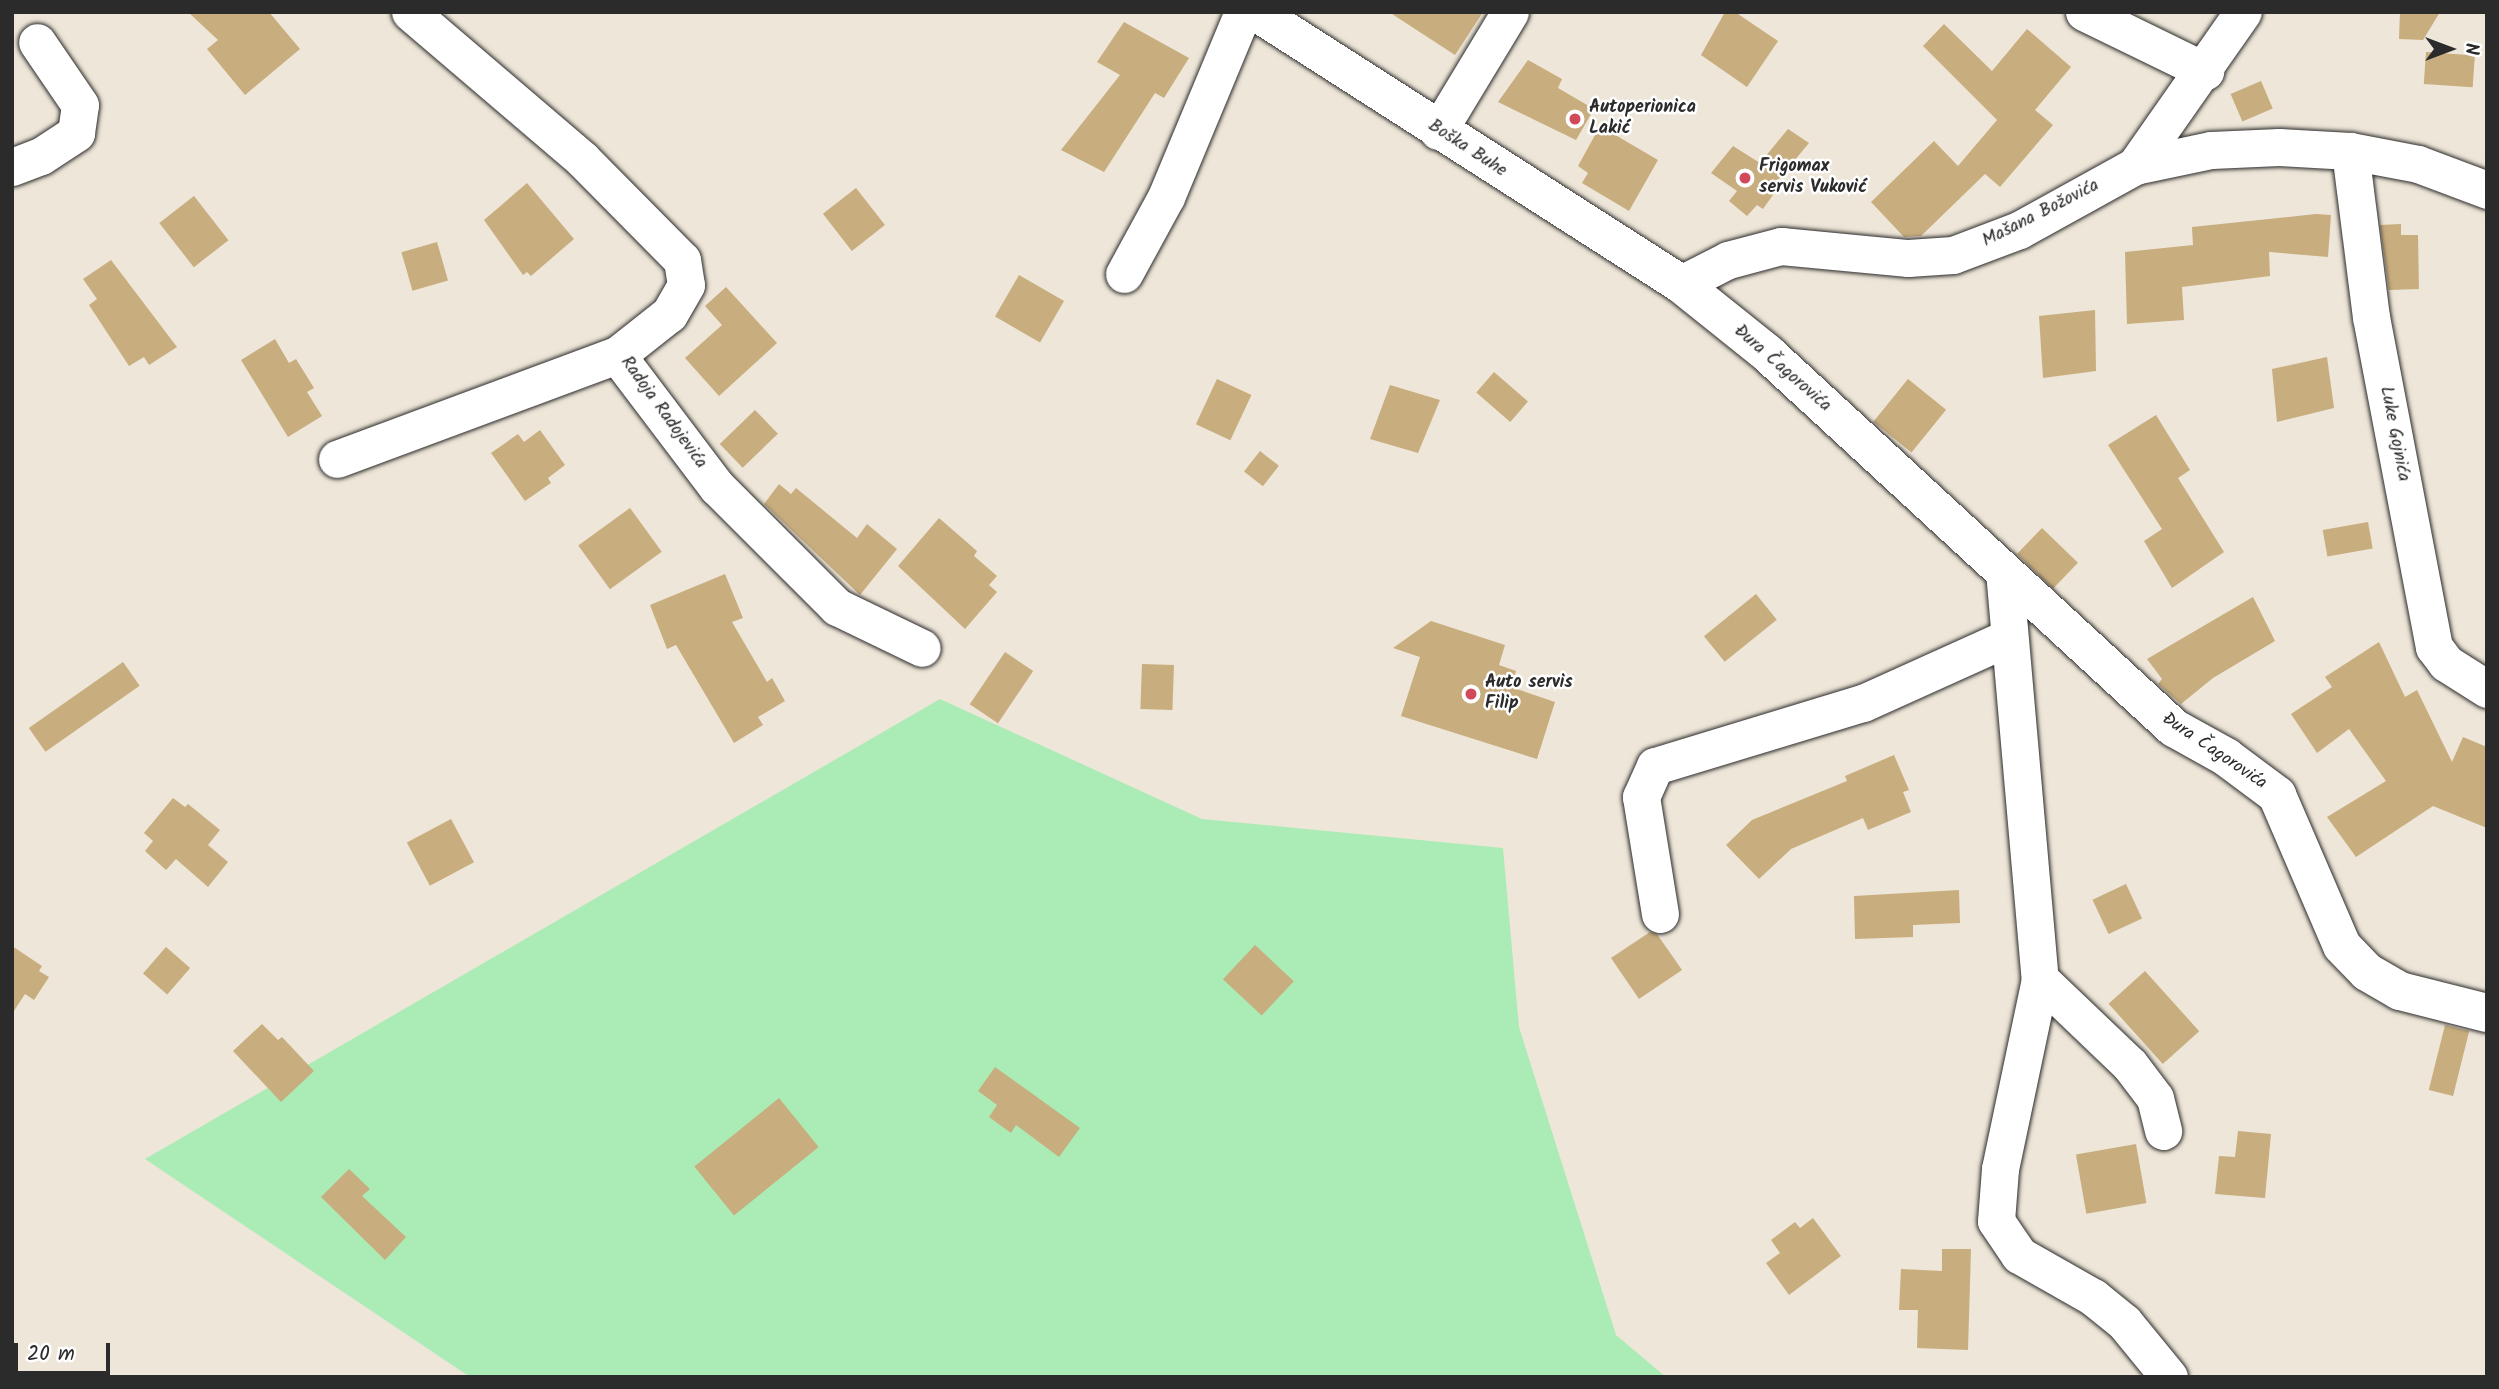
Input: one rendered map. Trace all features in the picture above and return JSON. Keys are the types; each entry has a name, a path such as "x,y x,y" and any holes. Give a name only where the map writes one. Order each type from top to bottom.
{"street":[{"name":"Radoja Radojevića","path":"410,12 582,159 682,260 686,285 670,314 617,355 718,487 837,607 922,648"},
{"path":"1124,274 1166,197 1243,12"},
{"name":"Boška Buhe","path":"1256,12 1438,131 1681,284"},
{"path":"1438,131 1510,12"},
{"path":"2084,12 2205,71"},
{"name":"Mašana Božovića","path":"1681,284 1728,260 1781,246 1908,257 1953,255 2019,230 2135,166 2205,71 2244,12"},
{"path":"12,167 41,156 76,133 80,105 37,42"},
{"path":"2135,166 2211,150 2278,146 2350,151 2418,164 2486,182"},
{"name":"Luke Gojnića","path":"2350,151 2371,317 2434,647 2446,663 2487,689"},
{"name":"Đura Čagorovića","path":"1681,284 1767,353 2174,728 2226,757 2277,795 2342,946 2367,972 2400,990 2487,1013"},
{"path":"337,459 617,355"},
{"path":"2004,571 2040,979 2000,1169 1996,1221 2019,1255 2093,1297 2124,1322 2169,1377"},
{"path":"1660,914 1641,797 1655,766 1863,703 2009,637"},
{"path":"2040,979 2130,1065 2155,1098 2163,1131"}],"green space":[{"path":"940,699 1202,819 1503,848 1519,1027 1616,1335 1666,1377 470,1377 145,1159"}],"building":[{"path":"188,12 269,12 300,49 245,95 207,49 218,40"},
{"path":"1389,12 1483,12 1455,55"},
{"path":"1725,12 1735,12 1778,41 1747,87 1701,55"},
{"path":"2400,12 2440,12 2423,40 2399,39"},
{"path":"1124,22 1189,58 1164,98 1155,93 1104,172 1061,150 1120,75 1097,62"},
{"path":"1944,24 1992,71 2027,29 2071,67 2035,110 2053,125 2000,187 1985,174 1921,236 1904,237 1871,202 1934,141 1958,166 1997,120 1923,46"},
{"path":"2426,52 2475,55 2473,87 2424,84"},
{"path":"1528,60 1562,79 1558,88 1594,109 1576,140 1498,102"},
{"path":"2261,81 2273,109 2242,122 2231,94"},
{"path":"1600,126 1658,160 1629,211 1582,183 1588,173 1578,166"},
{"path":"1788,129 1809,143 1778,180 1780,185 1763,209 1757,205 1747,216 1729,201 1737,191 1711,173 1733,146 1760,163"},
{"path":"527,183 574,239 531,276 527,272 523,275 484,220"},
{"path":"856,188 885,225 852,251 823,214"},
{"path":"194,196 228,240 194,267 159,223"},
{"path":"2316,214 2331,215 2328,257 2269,252 2270,276 2182,287 2184,320 2127,324 2125,252 2193,245 2192,227"},
{"path":"2401,224 2401,235 2418,235 2419,289 2389,290 2380,225"},
{"path":"437,242 448,280 412,291 401,252"},
{"path":"111,260 177,347 149,365 144,357 129,366 89,305 97,299 83,279"},
{"path":"1019,275 1064,301 1040,343 995,317"},
{"path":"726,287 777,343 719,396 685,358 722,325 705,306"},
{"path":"2095,310 2096,371 2043,378 2039,316"},
{"path":"275,339 289,363 296,359 314,388 307,392 322,416 288,437 241,360"},
{"path":"2327,357 2334,408 2277,422 2272,369"},
{"path":"1494,372 1528,402 1510,422 1476,392"},
{"path":"1217,379 1251,395 1230,440 1196,424"},
{"path":"1908,379 1946,410 1911,453 1873,422"},
{"path":"1390,385 1440,400 1418,453 1370,439"},
{"path":"755,410 778,434 743,468 720,444"},
{"path":"2156,415 2190,470 2178,478 2224,552 2172,588 2144,541 2162,529 2108,445"},
{"path":"540,430 565,465 548,478 551,483 525,501 491,453 518,434 524,442"},
{"path":"1260,451 1279,466 1263,486 1244,471"},
{"path":"779,484 791,494 796,488 857,538 867,524 897,549 860,595 764,504"},
{"path":"630,508 662,552 610,589 578,546"},
{"path":"939,518 977,551 974,556 997,576 989,585 997,592 965,629 898,566"},
{"path":"2368,522 2373,549 2327,557 2323,530"},
{"path":"2042,528 2078,563 2053,589 2017,554"},
{"path":"725,574 743,618 732,622 767,682 772,678 785,701 758,717 763,725 734,743 676,645 667,649 650,605"},
{"path":"1756,594 1777,620 1725,662 1704,636"},
{"path":"2253,597 2275,641 2213,678 2181,704 2158,684 2162,679 2147,659"},
{"name":"Auto servis Filip","path":"1431,621 1505,645 1499,665 1516,671 1511,687 1555,702 1537,759 1401,716 1420,657 1393,648"},
{"path":"2379,642 2405,697 2417,690 2452,762 2463,737 2487,747 2487,828 2433,806 2356,857 2327,817 2386,781 2349,729 2317,753 2291,714 2332,687 2325,677"},
{"path":"1005,652 1033,671 998,723 970,704"},
{"path":"123,662 140,686 45,752 29,728"},
{"path":"1142,664 1174,665 1172,710 1140,709"},
{"path":"1894,755 1909,790 1903,792 1911,812 1868,830 1863,818 1791,849 1759,879 1726,845 1752,820 1847,781 1845,776"},
{"path":"173,798 185,807 188,804 220,830 208,845 228,862 208,887 176,859 166,870 145,851 153,841 144,833"},
{"path":"451,819 474,862 430,886 407,842"},
{"path":"2126,884 2142,918 2109,934 2092,900"},
{"path":"1959,890 1960,923 1913,925 1913,937 1855,939 1854,896"},
{"path":"1650,932 1657,934 1682,970 1639,999 1611,958"},
{"path":"1255,945 1294,981 1262,1016 1223,979"},
{"path":"12,946 42,966 39,971 49,977 34,1000 25,994 12,1014"},
{"path":"166,947 190,968 167,994 143,973"},
{"path":"2145,971 2199,1031 2163,1064 2109,1004"},
{"path":"262,1024 278,1040 282,1037 314,1071 281,1102 233,1051"},
{"path":"2445,1025 2469,1031 2453,1096 2429,1090"},
{"path":"995,1067 1080,1128 1059,1157 1016,1125 1011,1133 989,1117 997,1105 978,1091"},
{"path":"779,1098 819,1147 734,1216 694,1167"},
{"path":"2238,1131 2271,1134 2265,1198 2215,1194 2219,1156 2235,1157"},
{"path":"2136,1144 2146,1203 2086,1214 2076,1155"},
{"path":"349,1169 370,1189 362,1196 406,1237 385,1260 321,1197"},
{"path":"1813,1218 1841,1256 1789,1295 1766,1263 1780,1253 1771,1240 1795,1222 1800,1228"},
{"path":"1942,1249 1971,1249 1968,1350 1917,1348 1918,1310 1899,1310 1901,1269 1942,1271"}],"place":[{"name":"Autoperionica Lakić","path":"1575,119"},
{"name":"Frigomax servis Vuković","path":"1745,178"},
{"name":"Auto servis Filip","path":"1471,694"}]}
